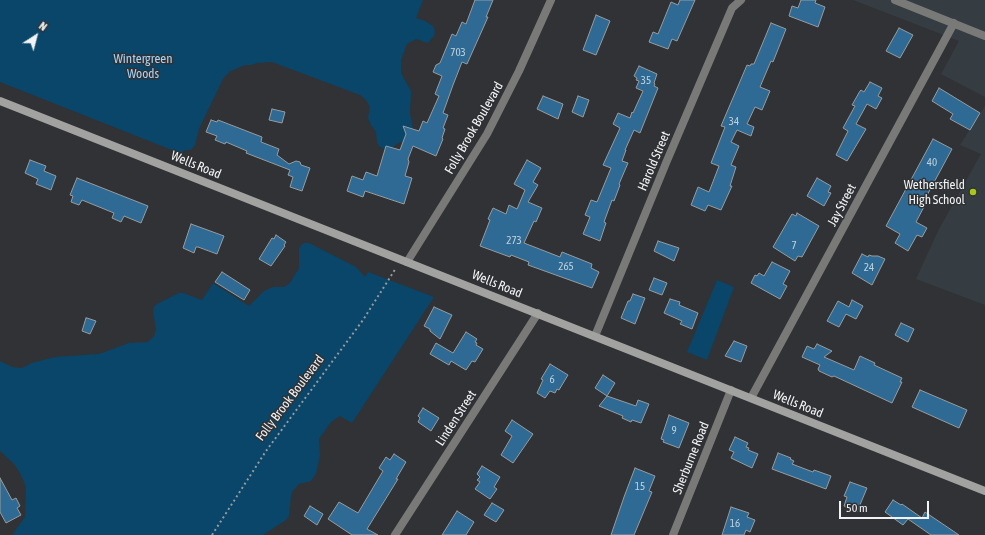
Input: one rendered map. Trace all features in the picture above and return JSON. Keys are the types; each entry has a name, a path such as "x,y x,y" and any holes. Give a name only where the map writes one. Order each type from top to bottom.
{"main road":[{"name":"Wells Road","path":"0,101 985,491"}],"street":[{"name":"Folly Brook Boulevard","path":"407,262 487,134 520,71 550,0"},
{"name":"Harold Street","path":"595,336 732,8 741,0"},
{"path":"895,0 985,36"},
{"name":"Jay Street","path":"751,398 954,23"},
{"name":"Linden Street","path":"395,535 538,314"},
{"name":"Sherburne Road","path":"673,535 731,390"}],"path":[{"name":"Folly Brook Boulevard","path":"212,535 266,451 363,320 391,276"}],"shaded area":[{"path":"853,0 985,0 985,97 941,74 959,41"},
{"name":"Wethersfield High School","path":"985,106 985,305 916,279 939,229 981,154 960,145"}],"green space":[{"name":"Wintergreen Woods","path":"0,0 423,0 416,18 433,26 435,32 434,36 428,43 416,39 407,44 401,60 401,73 411,91 410,114 413,129 410,140 398,143 389,150 384,149 379,146 376,132 368,118 370,107 366,100 360,95 272,62 245,65 229,72 223,79 199,129 195,145 191,150 184,150 182,154 0,82"},
{"path":"304,243 309,243 356,267 365,277 368,272 434,297 352,423 340,416 331,422 319,439 320,455 316,474 311,481 299,484 292,492 289,516 286,520 263,535 12,535 25,517 26,487 15,465 0,451 0,361 12,367 22,368 32,363 55,357 99,354 129,343 148,342 154,336 156,330 153,311 157,304 179,293 202,300 213,283 249,306 264,291 273,287 284,287 290,283 299,268 299,249"},
{"path":"717,280 734,287 707,360 687,352"}],"building":[{"path":"475,0 493,0 486,17 488,17 467,64 462,62 453,85 443,113 448,115 443,128 445,129 443,139 436,156 413,146 408,159 409,162 405,176 412,178 404,204 365,191 363,197 347,191 352,176 363,180 366,172 377,176 386,146 400,150 406,134 403,126 419,131 423,121 427,123 439,96 435,94 442,76 433,72 436,65 440,63 452,34 456,36 462,22 466,24"},
{"path":"680,0 695,0 677,41 672,39 668,49 649,42 653,32 658,34 671,2 678,5"},
{"path":"801,0 816,0 815,3 825,7 818,27 789,16 792,6 798,8"},
{"path":"596,15 610,21 596,55 583,50"},
{"path":"771,23 786,29 773,62 771,61 760,87 770,91 762,110 755,107 747,124 754,127 751,136 737,130 731,142 739,146 731,165 736,167 730,186 732,186 721,210 708,205 705,211 691,205 698,187 709,192 719,166 711,163 725,127 721,126 747,65 750,66 751,64 754,64"},
{"path":"899,28 913,35 900,58 886,51"},
{"path":"639,66 657,74 654,86 658,88 640,133 634,130 625,150 622,161 628,163 614,201 612,200 604,222 606,223 600,241 583,234 590,217 585,215 591,200 597,202 611,168 603,165 620,128 613,124 618,113 630,118 643,91 636,88 639,81 636,80 637,78 634,76"},
{"path":"870,82 882,88 878,96 882,98 876,109 867,104 856,124 866,129 847,161 836,155 848,131 843,128 855,106 852,105 860,91 861,90 864,92"},
{"path":"939,88 980,113 970,130 950,119 953,114 932,101"},
{"path":"543,96 563,104 558,119 537,109"},
{"path":"578,96 589,100 583,117 572,112"},
{"path":"272,109 285,112 282,123 269,120"},
{"path":"211,120 217,122 218,120 262,137 261,142 279,149 277,155 289,164 296,161 300,162 301,165 310,168 302,191 290,187 293,177 288,175 290,170 246,153 247,151 226,142 225,144 215,140 217,136 206,132"},
{"path":"933,139 952,149 925,199 927,201 916,222 927,228 922,237 917,235 908,251 895,243 900,234 886,226"},
{"path":"30,160 46,166 44,171 56,176 51,190 36,184 38,179 25,173"},
{"path":"527,160 541,168 533,182 538,185 528,202 542,208 524,243 560,257 562,252 592,264 591,268 599,272 592,288 528,265 529,262 511,255 510,257 480,246 493,208 506,214 509,205 517,209 525,190 514,184"},
{"path":"77,178 148,206 141,223 124,216 121,222 112,218 114,213 82,200 79,205 71,202 73,196 70,195"},
{"path":"817,178 831,186 828,192 831,193 824,206 807,196"},
{"path":"797,213 819,226 802,257 798,256 795,261 773,247 792,214 796,216"},
{"path":"191,224 224,236 217,254 198,247 196,247 194,253 183,248"},
{"path":"276,235 286,242 284,245 285,246 271,266 259,259 272,238 274,239"},
{"path":"658,241 679,248 674,261 654,251"},
{"path":"862,254 868,257 869,255 878,256 885,259 872,285 852,273"},
{"path":"772,262 790,271 783,284 787,286 780,299 751,283 755,275 757,276 759,273 764,276"},
{"path":"222,272 250,290 244,300 215,282"},
{"path":"654,278 667,283 662,295 649,290"},
{"path":"633,294 645,298 635,324 621,318 628,301 630,301"},
{"path":"670,299 680,302 679,305 698,313 692,329 680,324 682,321 664,313"},
{"path":"852,300 863,306 856,319 846,314 839,327 827,321 838,301 849,307"},
{"path":"434,307 452,315 440,339 430,331 430,329 424,326"},
{"path":"86,318 96,321 90,334 82,331"},
{"path":"901,323 914,329 908,342 895,335"},
{"path":"466,332 477,339 475,342 477,343 476,345 483,349 475,362 472,361 466,370 451,361 449,365 430,354 436,343 453,353"},
{"path":"734,341 747,346 741,362 725,356"},
{"path":"817,344 832,351 824,357 854,370 860,356 875,363 874,365 902,378 900,382 902,382 892,403 834,376 832,377 819,371 818,369 820,365 802,357 807,346 814,349"},
{"path":"550,364 568,375 559,390 557,389 555,393 550,391 545,398 537,393 543,380 541,379"},
{"path":"603,375 615,383 607,396 595,388"},
{"path":"920,390 967,410 959,428 912,407"},
{"path":"607,396 636,406 638,400 649,404 641,423 632,420 631,422 622,418 623,416 599,406"},
{"path":"423,408 439,418 431,431 418,422 420,418 418,416"},
{"path":"669,415 689,423 679,448 663,442 664,440 661,439"},
{"path":"512,420 533,434 513,463 501,455 512,436 505,431"},
{"path":"735,437 748,443 746,447 749,448 748,450 758,454 752,468 731,458 734,452 729,450"},
{"path":"778,453 791,458 790,459 794,461 792,464 813,472 814,470 831,476 826,489 772,469"},
{"path":"394,454 406,462 396,479 398,479 367,529 378,535 352,535 328,519 339,502 358,513 383,471 379,468 386,457 390,460"},
{"path":"482,466 500,477 494,487 497,489 490,499 475,489 480,482 477,480 480,477 477,474"},
{"path":"635,468 655,476 649,491 652,492 634,535 611,535 624,497"},
{"path":"0,478 12,500 16,498 20,506 17,508 21,515 6,523 0,512"},
{"path":"850,482 867,488 857,512 844,506 847,497 844,496"},
{"path":"893,500 901,505 902,504 922,518 925,512 959,535 931,535 908,519 903,525 885,512"},
{"path":"492,503 504,510 496,522 484,515"},
{"path":"310,506 323,514 317,525 304,516"},
{"path":"731,507 749,513 747,517 755,520 750,532 746,530 744,535 722,535"},
{"path":"457,511 474,522 466,535 442,535"}],"place":[{"name":"Wethersfield High School","path":"973,192"}]}
